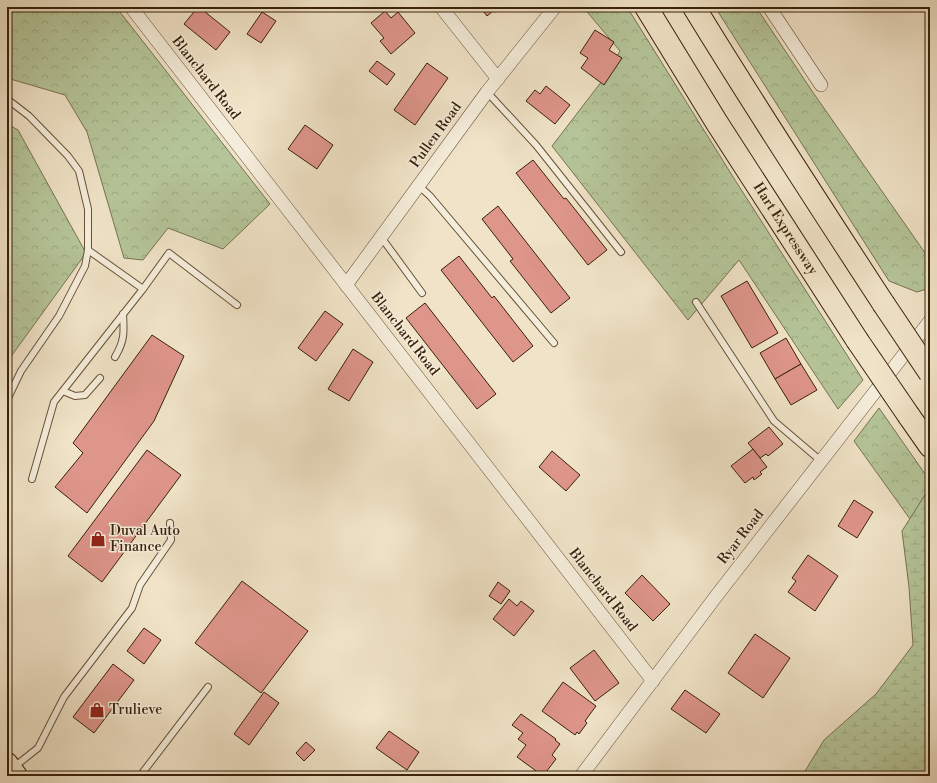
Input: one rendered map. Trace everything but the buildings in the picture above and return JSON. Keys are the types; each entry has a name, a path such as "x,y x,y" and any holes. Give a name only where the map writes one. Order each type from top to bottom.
{"highway":[{"name":"Hart Expressway","path":"646,7 717,123 857,340 930,446"},
{"path":"694,7 813,197 930,373"}],"street":[{"name":"Blanchard Road","path":"131,7 653,681"},
{"path":"441,7 498,79"},
{"name":"Pullen Road","path":"346,285 487,92 555,7"},
{"path":"769,7 821,85"},
{"name":"Ryar Road","path":"581,776 717,595 930,321"}],"lane":[{"path":"487,92 536,145 621,252"},
{"path":"7,99 29,116 68,156 79,171 88,209 88,250 85,266 59,316 21,371 7,400"},
{"path":"419,186 430,196 554,343"},
{"path":"381,237 422,293"},
{"path":"88,250 143,289"},
{"path":"32,479 54,402 143,289 169,253 237,305"},
{"path":"696,302 774,421 821,461"},
{"path":"116,357 124,337 123,314"},
{"path":"63,391 75,396 85,395 100,378"},
{"path":"12,770 38,748 64,697 132,608 140,585 172,540 170,523"},
{"path":"140,776 208,687"}],"green space":[{"path":"7,7 116,7 270,204 223,249 168,228 143,260 124,258 87,132 65,95 7,78"},
{"path":"583,7 627,7 735,180 863,380 838,409 739,260 688,320 552,146 605,77 620,51"},
{"path":"715,7 756,7 812,91 930,260 930,288 917,292 889,281"},
{"path":"7,124 18,130 86,253 7,362"},
{"path":"879,408 930,481 930,487 910,519 854,441"},
{"path":"930,487 930,776 802,776 824,740 876,694 913,645 909,587 902,531"}],"place":[{"name":"Duval Auto Finance","path":"98,539"},
{"name":"Trulieve","path":"97,710"}]}
